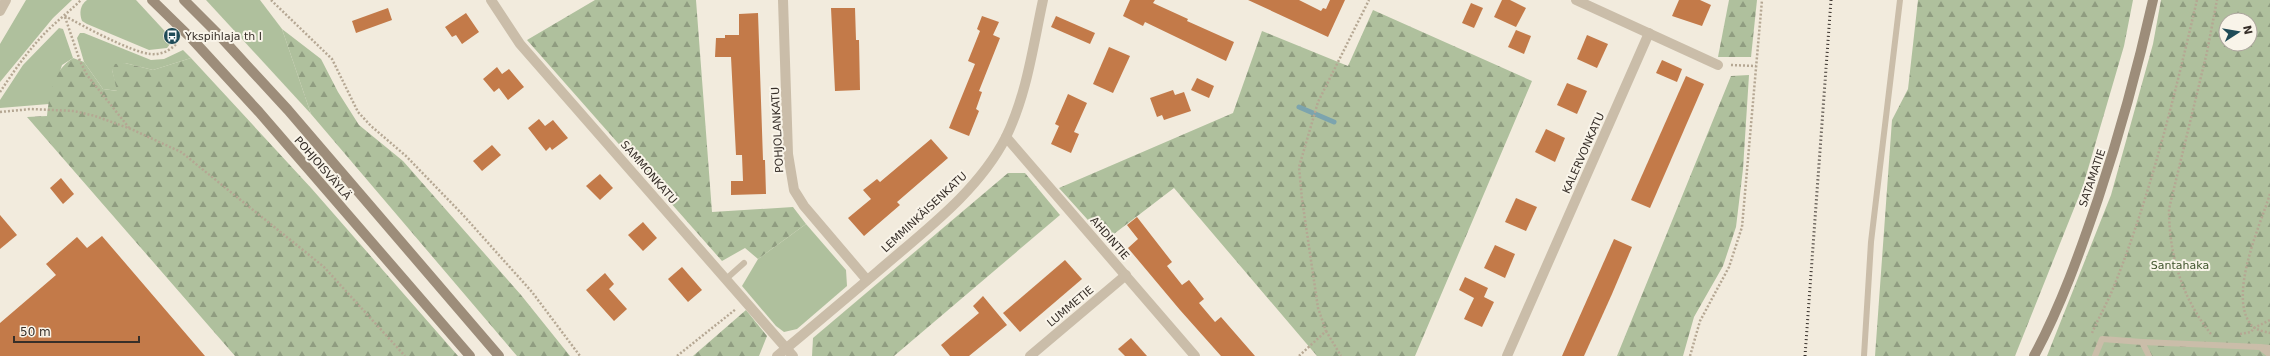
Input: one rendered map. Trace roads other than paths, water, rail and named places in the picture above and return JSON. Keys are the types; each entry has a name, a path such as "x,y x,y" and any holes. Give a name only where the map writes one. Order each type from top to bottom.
{"main road":[{"name":"POHJOISVÄYLÄ","path":"152,0 186,33 264,118 470,356"},
{"name":"POHJOISVÄYLÄ","path":"184,0 218,34 288,110 499,356"},
{"name":"SATAMATIE","path":"2034,356 2045,336 2083,244 2122,128 2154,0"}],"street":[{"path":"0,11 6,0"},
{"name":"SAMMONKATU","path":"491,0 520,44 790,352"},
{"name":"POHJOLANKATU","path":"783,0 788,154 794,190 804,206 867,280"},
{"name":"LEMMINKÄISENKATU","path":"778,356 790,352 867,280 917,238 966,191 988,165 1006,137 1016,112 1031,65 1043,0"},
{"path":"1576,0 1718,65"},
{"name":"KALERVONKATU","path":"1507,356 1649,33"},
{"name":"AHDINTIE","path":"1006,137 1195,356"},
{"name":"LUMMETIE","path":"1030,356 1126,275"}],"lane":[{"path":"1864,356 1871,242 1900,0"},
{"path":"726,279 744,263"},
{"path":"2096,356 2102,340 2270,348"},
{"path":"2142,342 2149,356"},
{"path":"2260,347 2270,355"}],"waterway":[{"path":"1299,107 1334,122"}],"railway":[{"path":"1805,356 1831,0"}],"place":[{"name":"Ykspihlaja th I","path":"172,36"}],"park label":[{"name":"Santahaka","path":"2180,265"}]}
